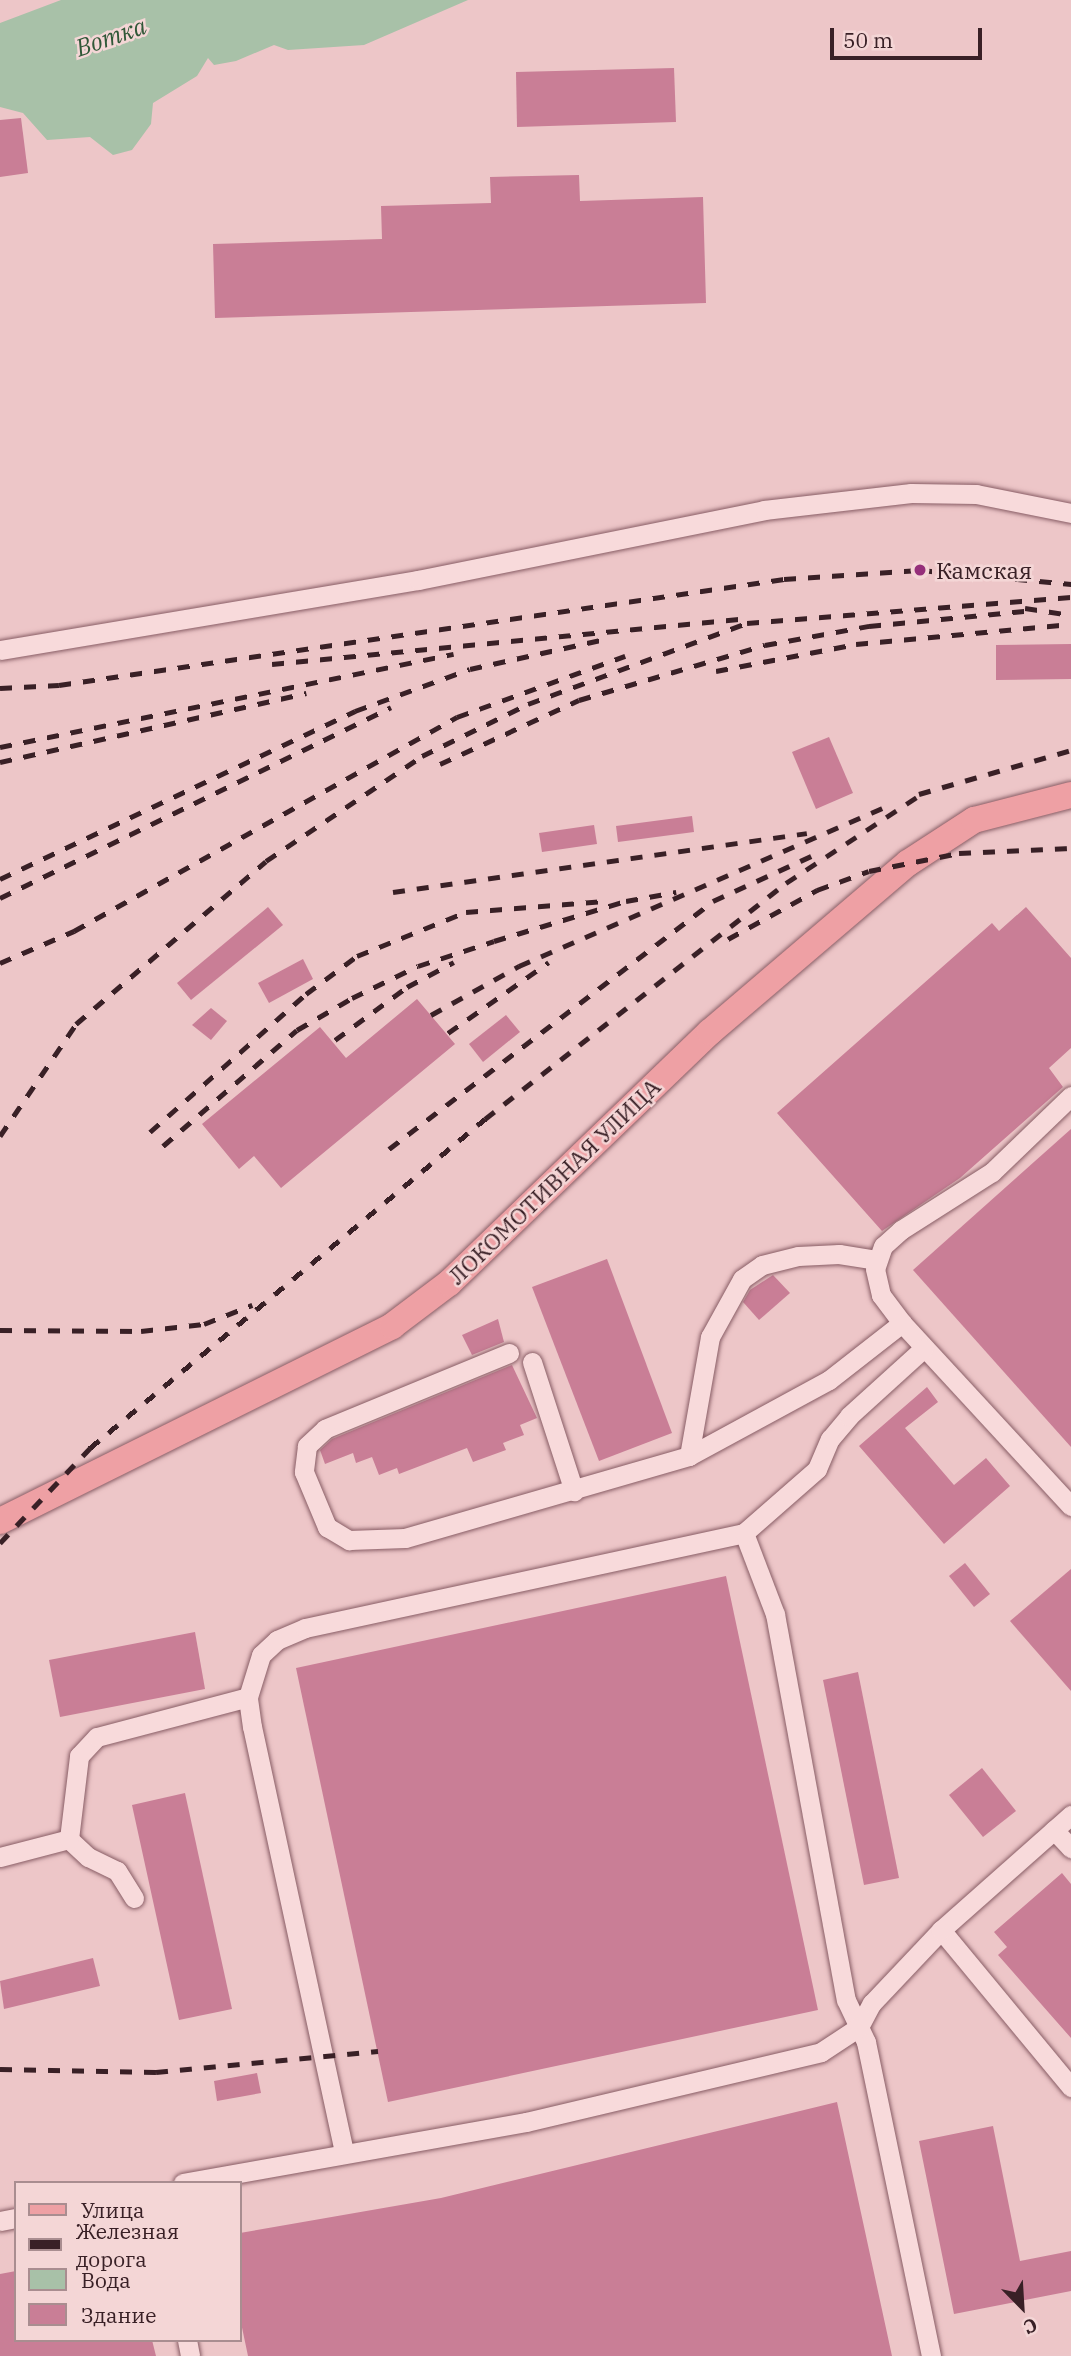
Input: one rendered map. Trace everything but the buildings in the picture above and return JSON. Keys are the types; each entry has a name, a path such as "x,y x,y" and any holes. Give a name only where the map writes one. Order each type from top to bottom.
{"main road":[{"name":"ЛОКОМОТИВНАЯ УЛИЦА","path":"0,1521 392,1326 449,1283 710,1032 908,863 974,820 1071,795"}],"street":[{"path":"0,650 418,580 764,510 937,493 976,494 1071,513"},
{"path":"1071,1097 992,1172 901,1230 883,1246 878,1260 881,1295 902,1323 1071,1506"},
{"path":"689,1456 710,1337 742,1279 762,1265 798,1256 839,1254 878,1260"},
{"path":"509,1353 325,1429 307,1446 304,1472 327,1527 349,1540 405,1538 689,1456 829,1380 902,1323"},
{"path":"344,2152 248,1698 261,1655 277,1640 305,1628 744,1533 817,1469 830,1439 849,1416 924,1348"},
{"path":"532,1362 574,1491"},
{"path":"744,1533 775,1614 846,2000 859,2027 931,2356"},
{"path":"69,1839 79,1756 97,1737 248,1698"},
{"path":"193,2181 344,2152 526,2122 667,2091 821,2052 859,2027 872,2003 941,1930 1071,1815"},
{"path":"1054,1830 1071,1848"},
{"path":"0,1857 69,1839"},
{"path":"69,1839 88,1857 117,1871 134,1898"},
{"path":"941,1930 1071,2087"}],"water":[{"name":"Вотка","path":"61,0 468,0 364,45 288,50 274,45 236,61 214,65 208,58 197,76 153,103 151,124 132,150 113,155 90,137 47,140 23,113 0,107 0,23"}],"railway":[{"path":"0,688 59,685 784,579 920,570 1071,584"},
{"path":"0,1136 76,1024 266,861 422,756 528,704 747,623 1071,597"},
{"path":"1025,608 1071,615"},
{"path":"440,764 579,700 765,645 869,626 1034,610"},
{"path":"272,664 739,619"},
{"path":"716,671 856,644 1071,624"},
{"path":"0,879 355,711 470,669 610,638"},
{"path":"0,747 454,654"},
{"path":"0,963 74,931 457,717 625,656"},
{"path":"0,762 306,693"},
{"path":"0,898 391,707"},
{"path":"919,794 1071,750"},
{"path":"0,1543 90,1448 485,1119 786,883 926,791"},
{"path":"431,1015 519,966 883,808"},
{"path":"393,892 807,833"},
{"path":"728,939 817,890 869,871 959,853 1071,848"},
{"path":"389,1149 713,901 818,853"},
{"path":"163,1146 297,1030 352,998 418,966 494,941 626,901 676,892"},
{"path":"150,1132 306,994 357,956 466,912 605,901"},
{"path":"335,1040 407,987 454,962"},
{"path":"448,1033 549,962"},
{"path":"0,1330 141,1331 204,1324 252,1305"},
{"path":"0,2069 156,2072 378,2051"}],"place":[{"name":"Камская","path":"920,570"}]}
